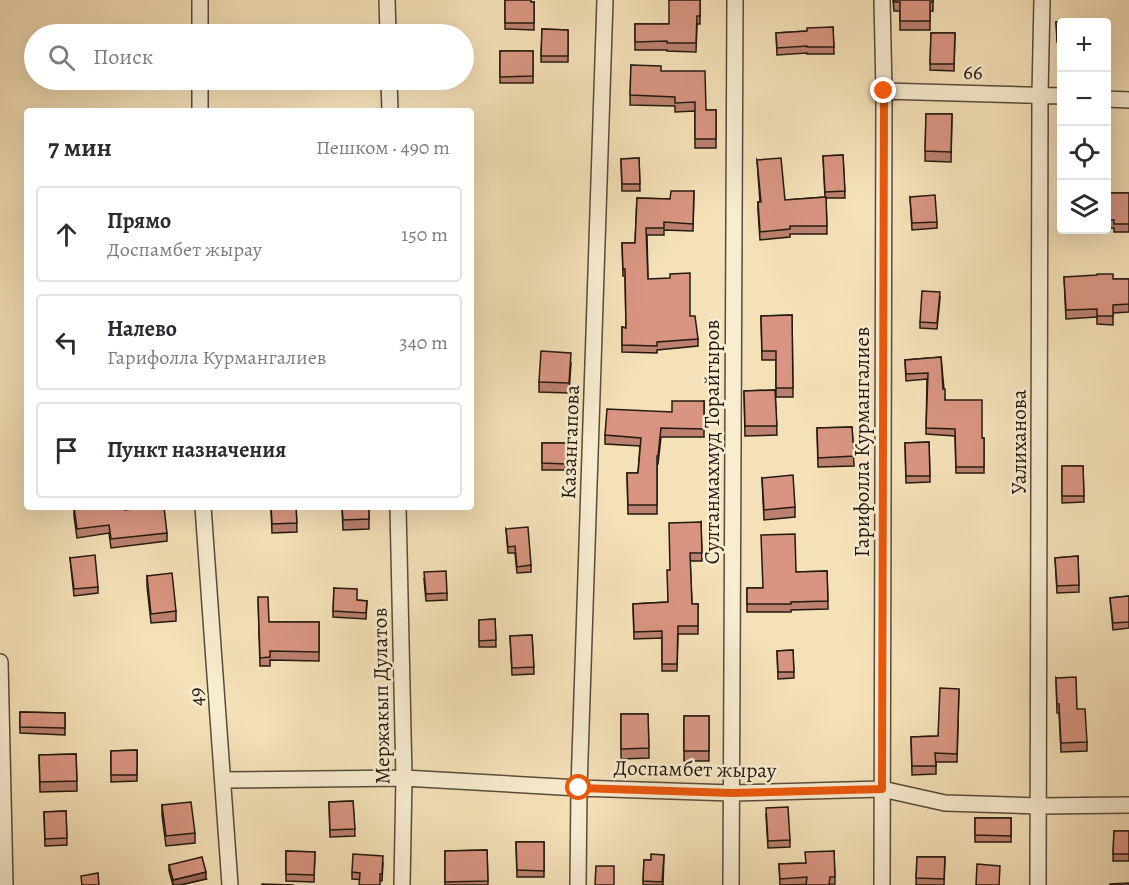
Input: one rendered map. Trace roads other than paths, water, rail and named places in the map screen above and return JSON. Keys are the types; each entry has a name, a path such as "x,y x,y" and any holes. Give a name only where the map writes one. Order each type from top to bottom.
{"street":[{"path":"200,0 200,24"},
{"path":"387,0 388,24"},
{"name":"Казангапова","path":"578,885 579,788 605,0"},
{"name":"Султанмахмуд Торайгыров","path":"731,885 735,0"},
{"name":"Гарифолла Курмангалиев","path":"882,0 884,91 882,885"},
{"name":"Уалиханова","path":"1038,885 1042,0"},
{"path":"200,90 200,108"},
{"path":"389,90 390,108"},
{"name":"66","path":"884,91 1057,96"},
{"path":"1111,99 1129,100"},
{"name":"49","path":"203,510 230,885"},
{"name":"Мержакып Дулатов","path":"398,510 404,778 402,885"},
{"path":"0,662 5,885"},
{"name":"Доспамбет жырау","path":"223,780 404,778 579,788 732,793 882,789 945,803 1039,806 1129,805"}]}
